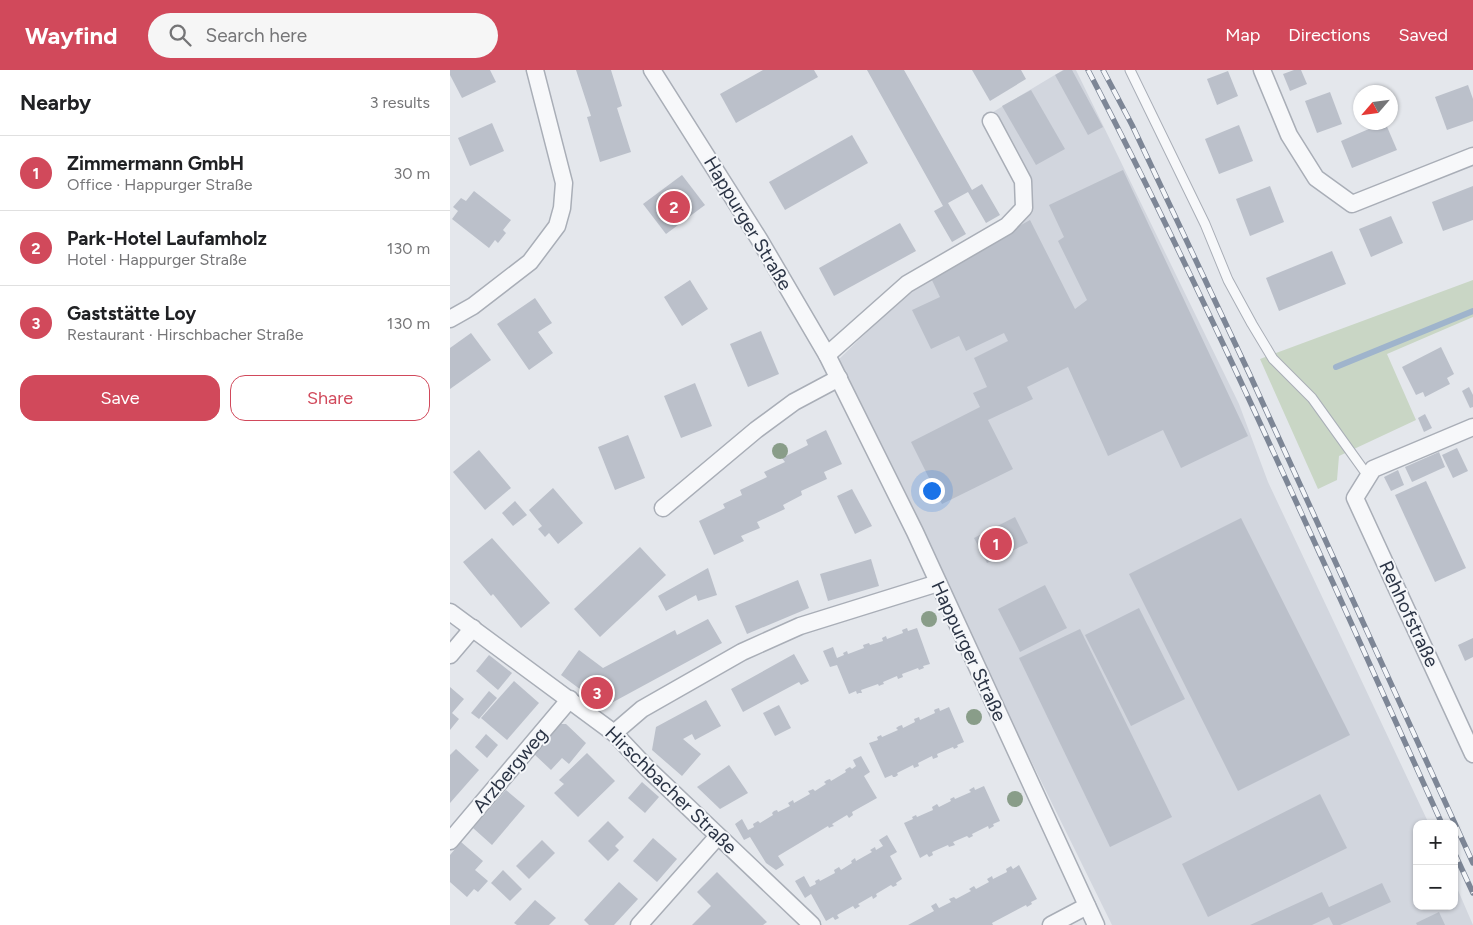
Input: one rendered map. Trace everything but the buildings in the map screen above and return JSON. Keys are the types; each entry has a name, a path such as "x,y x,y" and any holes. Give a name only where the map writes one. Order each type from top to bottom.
{"street":[{"path":"450,319 473,306 530,262 557,226 562,208 564,183 535,70"},
{"name":"Happurger Straße","path":"652,70 759,239 827,355 938,583 1096,925"},
{"path":"1262,70 1289,135 1316,178 1352,204 1473,156"},
{"path":"827,355 907,284 1008,226 1024,208 1023,181 991,121"},
{"path":"663,508 764,424 794,402 838,378"},
{"path":"1368,476 1373,469 1473,428"},
{"name":"Rehhofstraße","path":"1368,476 1355,498 1473,754"},
{"path":"614,733 642,709 742,652 792,629 938,583"},
{"name":"Hirschbacher Straße","path":"450,612 614,733 647,768 812,925"},
{"path":"450,656 473,628"},
{"name":"Arzbergweg","path":"450,841 570,699"},
{"path":"639,925 718,836"},
{"path":"1051,925 1087,906"}],"lane":[{"path":"1130,70 1202,216 1228,280 1252,324 1273,359 1312,398 1368,476"}],"shaded area":[{"path":"1063,70 1076,70 1239,404 1268,482 1427,820 1413,820 1413,910 1458,910 1458,890 1473,925 1112,925 835,363 909,291 1026,212 1026,182 988,115"}],"green space":[{"path":"1473,280 1473,317 1387,354 1416,420 1339,456 1337,480 1318,489 1260,359"}],"waterway":[{"path":"1336,367 1473,311"}],"railway":[{"path":"1088,70 1226,350 1440,820"},
{"path":"1103,70 1132,125 1249,373 1473,863"},
{"path":"1458,861 1473,893"}],"place":[{"name":"Park-Hotel Laufamholz","path":"674,207"},
{"name":"Zimmermann GmbH","path":"996,544"},
{"name":"Gaststätte Loy","path":"597,693"}]}
